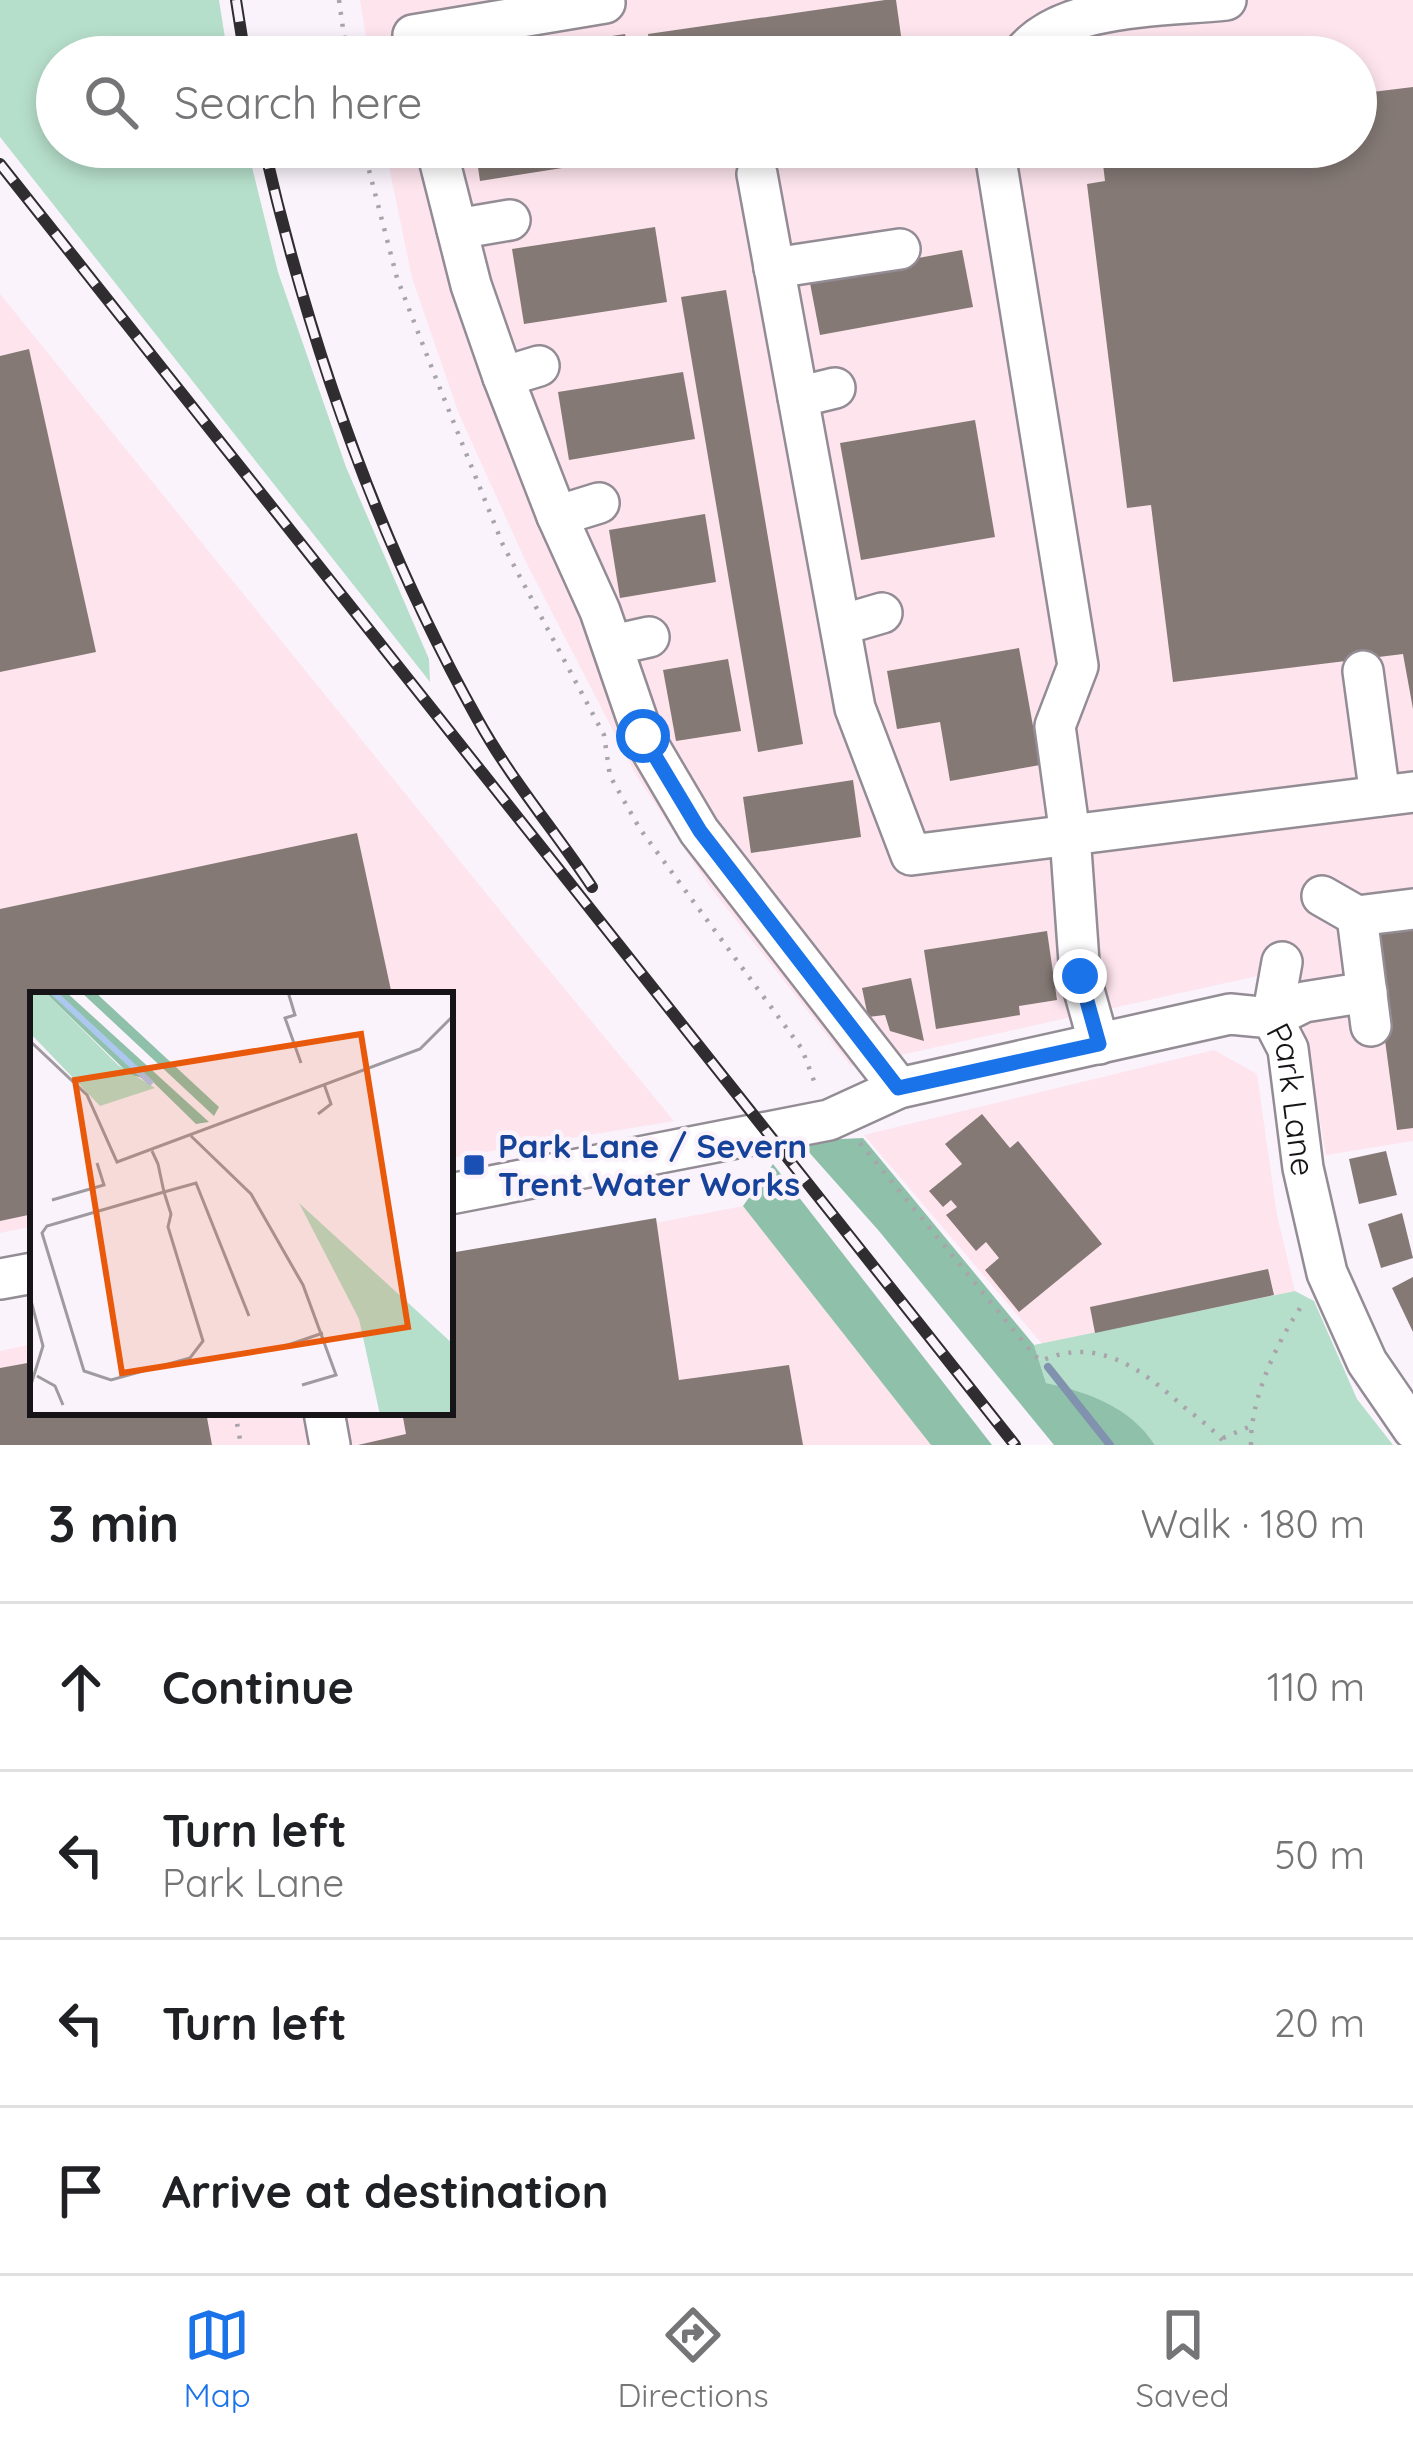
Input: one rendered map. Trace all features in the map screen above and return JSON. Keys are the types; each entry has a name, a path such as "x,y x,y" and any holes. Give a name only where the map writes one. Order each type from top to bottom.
{"street":[{"path":"1040,36 1072,18 1226,0"},
{"path":"412,31 605,3"},
{"path":"442,168 471,285 521,372 557,516 631,641 643,736 673,792 898,1088"},
{"path":"997,168 1078,666 1055,726 1070,835 1080,976 1099,1044"},
{"path":"757,174 775,268 817,392 841,625 855,708 911,856 1070,835 1140,843 1200,837 1396,794 1363,670"},
{"path":"458,229 510,220"},
{"path":"775,268 900,249"},
{"path":"557,516 599,502"},
{"path":"841,625 882,613"},
{"path":"1322,896 1357,916 1413,909"},
{"path":"1272,1018 1304,1002 1369,1009 1357,916"},
{"path":"1272,1018 1282,962"},
{"name":"Park Lane","path":"453,1193 829,1120 898,1088 1230,1014 1272,1018 1288,1049 1304,1168 1327,1273 1367,1362 1413,1429"},
{"path":"0,1279 30,1274"},
{"path":"325,1415 330,1445"}],"path":[{"path":"339,0 344,36"},
{"path":"368,168 397,278 435,376 503,544 604,735 610,776 640,829 802,1048 829,1120 858,1141 1042,1361 1073,1351 1119,1359 1153,1379 1224,1442 1251,1426"},
{"path":"1251,1445 1251,1426 1281,1343 1301,1306 1327,1273"},
{"path":"236,1415 241,1445"}],"shaded area":[{"path":"360,0 1413,0 1413,1141 1326,1155 1293,968 851,1066 707,883 635,773 526,562 459,414 412,278 389,168 1377,168 1377,36 366,36"},
{"path":"0,294 674,1121 453,1158 453,992 30,992 30,1227 0,1233"},
{"path":"1214,1050 1257,1074 1277,1215 1295,1291 1043,1345 864,1135"},
{"path":"743,1206 931,1445 0,1445 0,1351 30,1345 30,1415 453,1415 453,1262"}],"green space":[{"path":"0,0 219,0 225,36 36,36 36,168 252,168 278,272 346,467 429,659 430,682 0,137"},
{"path":"863,1138 1034,1345 1046,1383 1107,1403 1155,1445 1054,1445 799,1141"},
{"path":"773,1164 992,1445 931,1445 743,1206"},
{"path":"1295,1291 1314,1301 1357,1399 1393,1445 1155,1445 1134,1422 1106,1404 1046,1383 1034,1345"}],"building":[{"path":"896,0 901,36 648,36"},
{"path":"1413,87 1413,709 1403,654 1173,682 1151,505 1127,508 1087,184 1105,181 1103,168 1377,168 1377,91"},
{"path":"478,168 562,168 480,181"},
{"path":"655,227 667,302 524,324 512,249"},
{"path":"962,250 973,307 820,335 809,278"},
{"path":"726,290 803,744 758,752 681,297"},
{"path":"29,349 96,652 0,672 0,356"},
{"path":"683,372 695,439 569,460 558,392"},
{"path":"975,420 995,537 861,560 840,443"},
{"path":"705,514 716,582 620,598 609,530"},
{"path":"1019,648 1040,765 950,781 940,722 897,729 887,671"},
{"path":"728,659 741,731 676,741 663,670"},
{"path":"853,780 861,837 751,853 743,797"},
{"path":"357,833 391,992 30,992 30,1215 0,1221 0,909"},
{"path":"1413,930 1413,1128 1397,1130 1371,935"},
{"path":"1047,931 1057,1000 1019,1006 1020,1015 936,1029 924,950"},
{"path":"911,978 924,1041 890,1031 885,1015 868,1017 862,988"},
{"path":"982,1114 1010,1148 1018,1141 1102,1244 1019,1312 985,1270 999,1258 986,1242 976,1251 946,1215 957,1207 951,1200 943,1207 929,1191 962,1164 945,1144"},
{"path":"1386,1151 1397,1195 1359,1204 1349,1159"},
{"path":"1402,1213 1413,1258 1381,1268 1368,1224"},
{"path":"656,1218 679,1380 789,1365 803,1445 358,1445 406,1434 403,1415 453,1415 453,1252"},
{"path":"1268,1269 1274,1295 1095,1333 1090,1307"},
{"path":"1413,1277 1413,1332 1392,1288"},
{"path":"30,1363 30,1415 207,1415 212,1445 0,1445 0,1368"}],"waterway":[{"path":"1048,1367 1110,1445"}],"railway":[{"path":"236,0 242,36"},
{"path":"0,164 1015,1445"},
{"path":"269,168 325,369 408,583 491,742 592,887"}],"place":[{"name":"Park Lane / Severn Trent Water Works","path":"474,1165"}],"route":[{"path":"643,736 700,831 898,1088 1099,1044 1080,976"}]}
